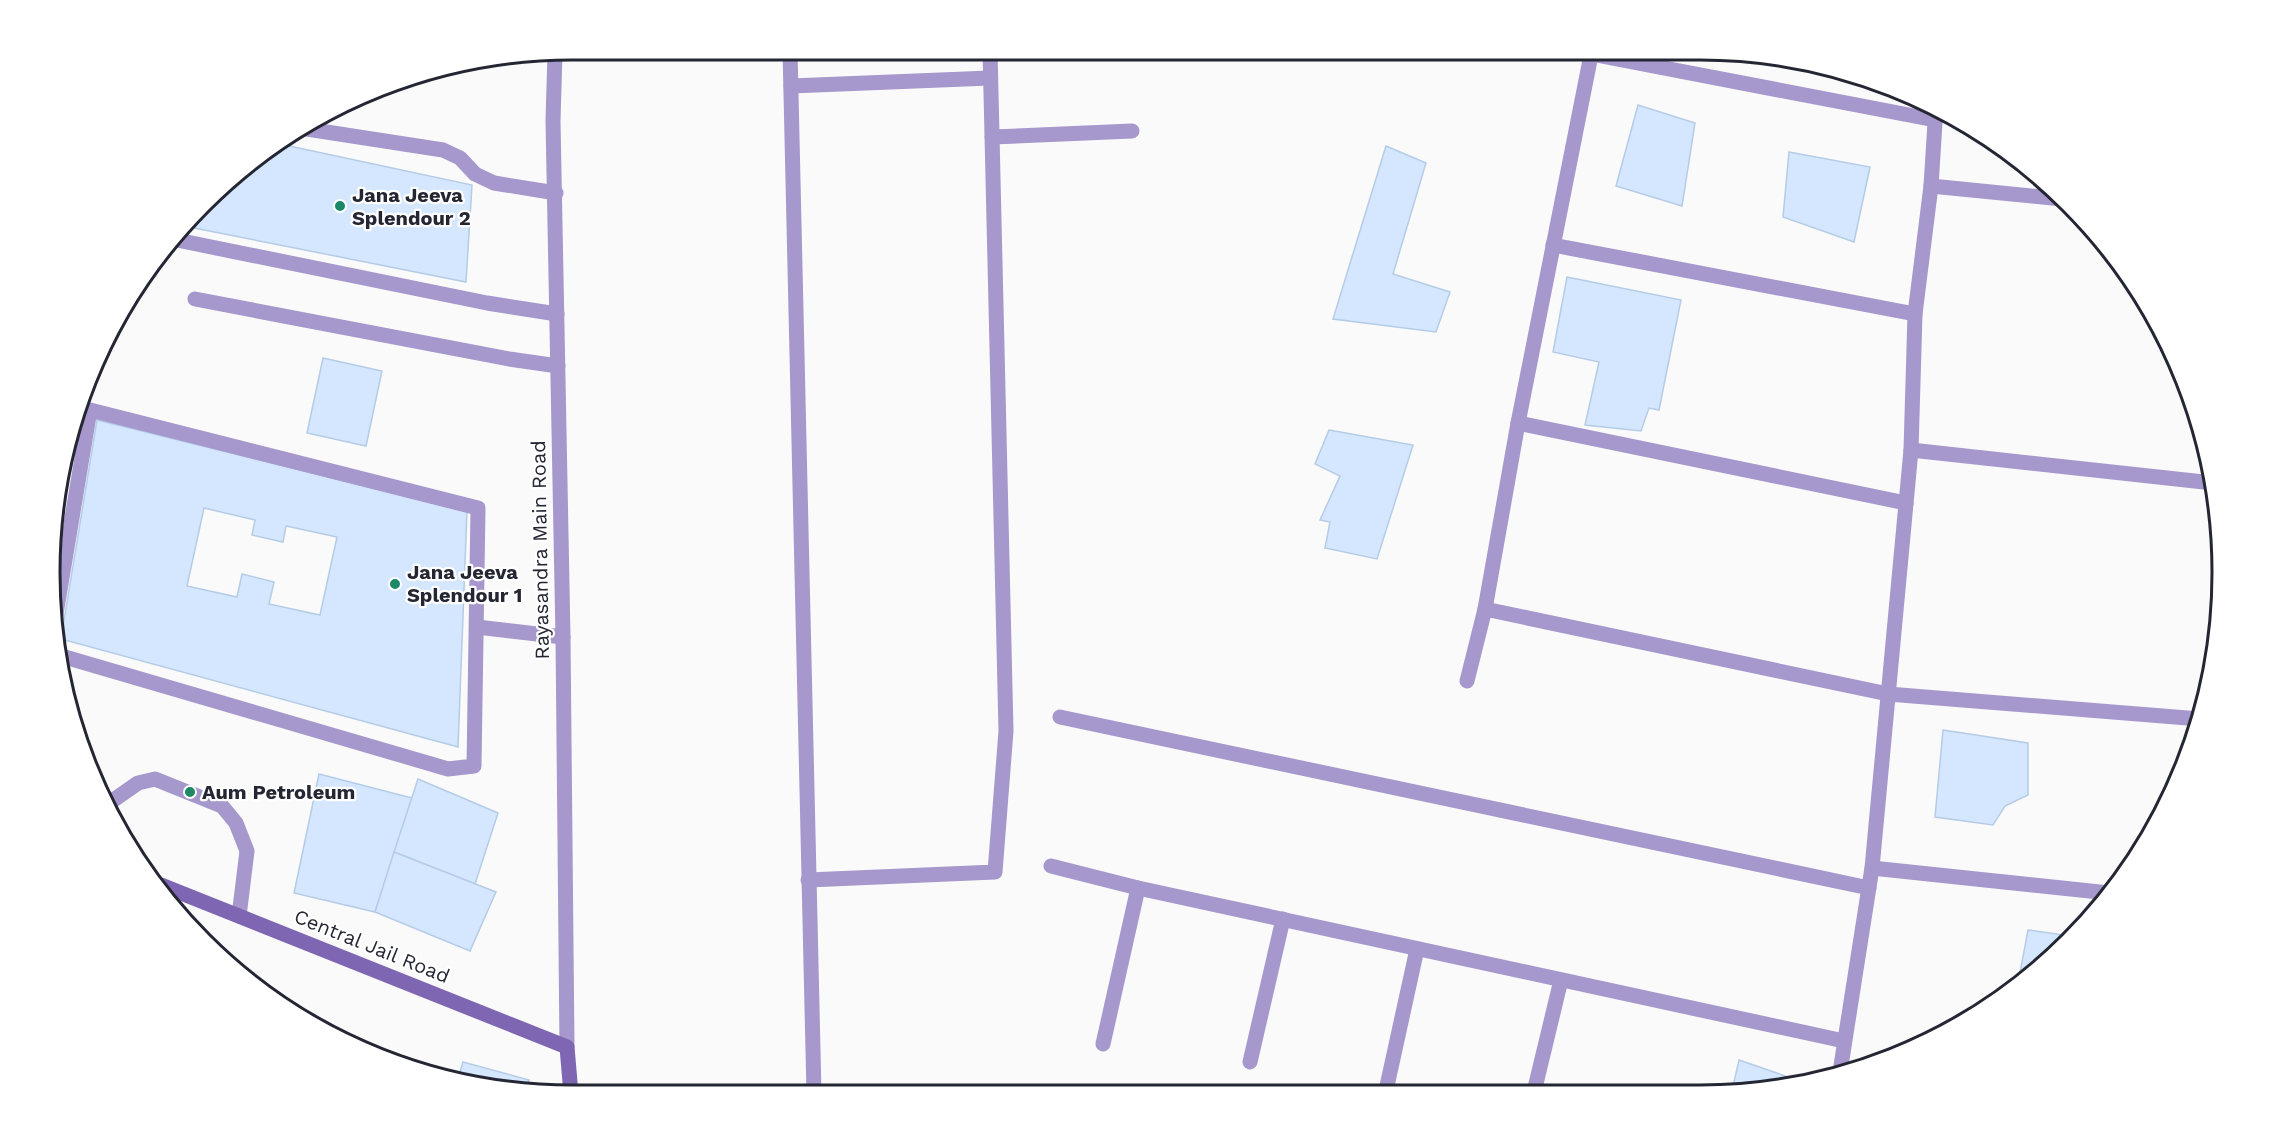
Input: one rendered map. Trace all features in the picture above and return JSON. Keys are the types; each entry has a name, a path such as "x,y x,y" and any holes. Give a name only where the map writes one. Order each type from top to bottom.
{"main road":[{"name":"Central Jail Road","path":"170,888 567,1047"},
{"path":"567,1047 570,1085"}],"street":[{"path":"790,60 814,1085"},
{"path":"808,880 995,872 1006,731 990,60"},
{"path":"1467,681 1485,609 1518,423 1590,60"},
{"path":"1636,60 1923,112"},
{"name":"Rayasandra Main Road","path":"555,61 553,121 567,1047"},
{"path":"791,86 990,78"},
{"path":"1841,1065 1872,868 1911,450 1915,314 1931,186 1936,118"},
{"path":"314,130 443,150 460,158 475,174 494,183 555,193"},
{"path":"992,137 1132,131"},
{"path":"1931,186 2049,198"},
{"path":"182,241 475,301 557,314"},
{"path":"1553,245 1915,314"},
{"path":"195,299 558,366"},
{"path":"60,587 90,410 478,508 474,766 448,769 67,658"},
{"path":"1518,423 1906,503"},
{"path":"1911,450 2204,482"},
{"path":"1485,609 1888,694 2191,718"},
{"path":"477,627 562,637"},
{"path":"1060,717 1869,888"},
{"path":"114,800 138,783 155,779 222,806 236,823 246,851 239,916"},
{"path":"1051,866 1138,888 1844,1041"},
{"path":"1872,868 2100,892"},
{"path":"1102,1044 1138,888"},
{"path":"1250,1062 1283,919"},
{"path":"1387,1085 1418,949"},
{"path":"1536,1085 1561,980"}],"building":[{"path":"1638,105 1695,123 1682,206 1616,186"},
{"name":"Jana Jeeva Splendour 2","path":"288,146 472,185 466,282 194,228 235,187"},
{"path":"1386,146 1426,163 1393,274 1450,292 1436,332 1333,319"},
{"path":"1789,152 1870,167 1854,242 1783,217"},
{"path":"1567,277 1681,300 1659,410 1649,408 1641,431 1585,425 1599,362 1553,352"},
{"path":"323,358 382,371 366,446 307,433"},
{"name":"Jana Jeeva Splendour 1","path":"97,420 467,511 458,747 64,640 63,627","holes":["204,508 255,520 252,535 283,542 286,526 337,537 320,615 269,604 274,582 242,574 237,597 187,586"]},
{"path":"1329,430 1413,445 1377,559 1325,548 1330,522 1320,520 1340,476 1315,464"},
{"path":"1943,730 2028,743 2028,795 2005,806 1993,825 1935,817"},
{"path":"319,774 412,798 375,912 294,893"},
{"path":"418,779 498,813 475,884 394,852"},
{"path":"394,852 496,892 470,951 375,912"},
{"path":"2028,930 2062,935 2037,958 2020,972"},
{"path":"1739,1060 1788,1077 1766,1081 1734,1084"},
{"path":"463,1062 529,1080 528,1083 506,1081 460,1072"}],"place":[{"name":"Jana Jeeva Splendour 2","path":"340,206"},
{"name":"Jana Jeeva Splendour 1","path":"395,584"},
{"name":"Aum Petroleum","path":"190,792"}]}
